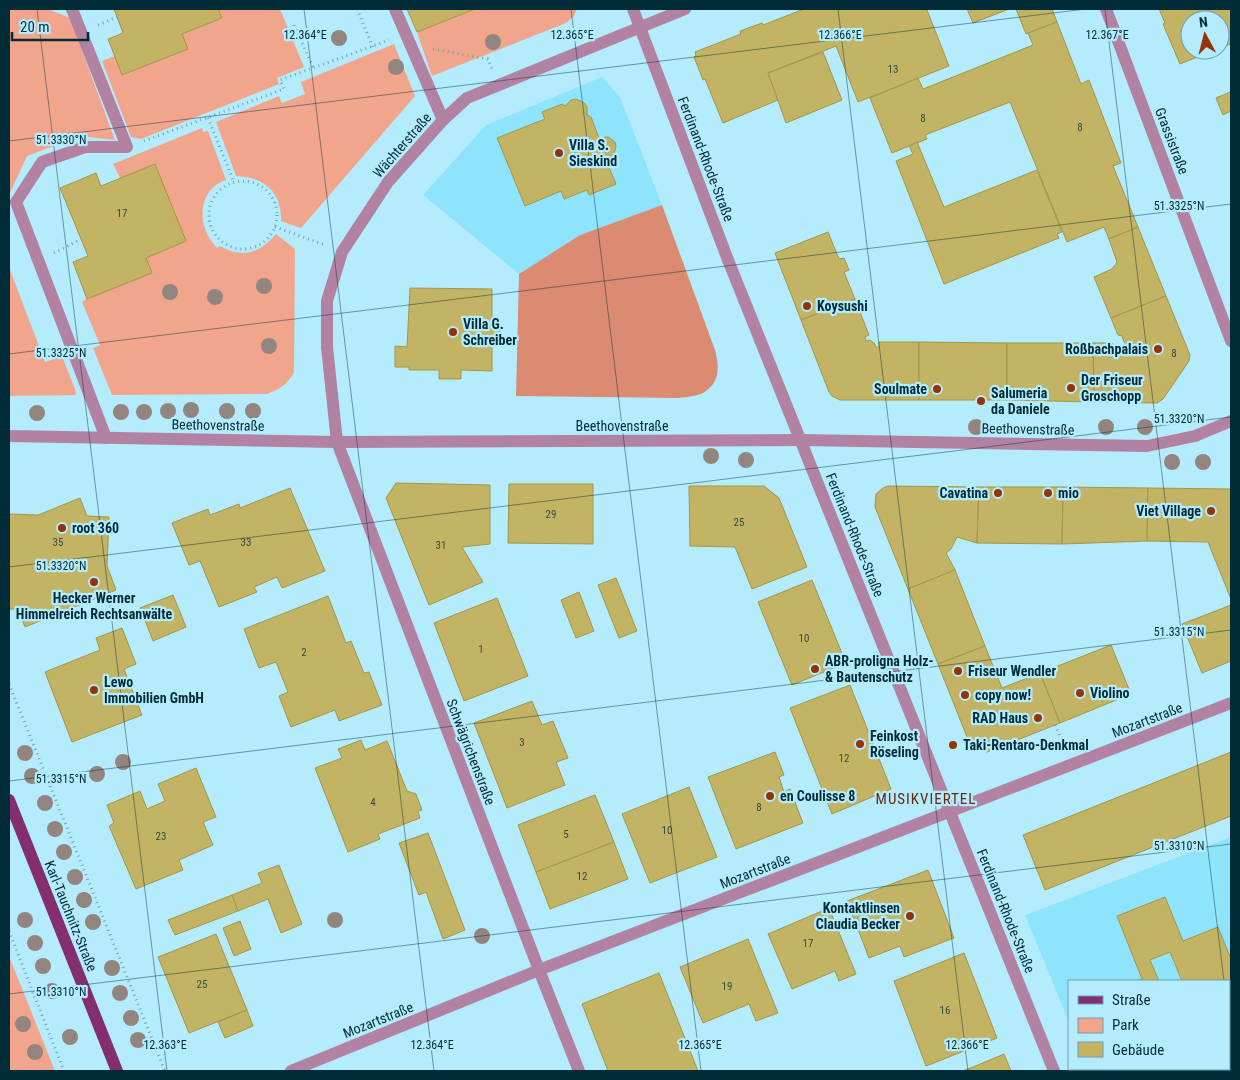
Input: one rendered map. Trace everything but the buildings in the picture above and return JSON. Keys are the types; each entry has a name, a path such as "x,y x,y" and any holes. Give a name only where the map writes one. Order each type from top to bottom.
{"main road":[{"name":"Karl-Tauchnitz-Straße","path":"9,800 117,1071"}],"street":[{"path":"72,9 127,147 85,147 42,162 16,202 106,438"},
{"path":"395,9 443,120"},
{"name":"Ferdinand-Rhode-Straße","path":"633,9 728,260 1054,1071"},
{"name":"Wächterstraße","path":"337,442 327,347 327,301 342,252 388,182 443,120 467,98 685,9"},
{"name":"Grassistraße","path":"1106,9 1231,341"},
{"name":"Beethovenstraße","path":"9,437 337,442 801,440 1147,446 1195,436 1231,422"},
{"name":"Schwägrichenstraße","path":"337,442 579,1071"},
{"name":"Mozartstraße","path":"291,1071 311,1068 539,970 1231,703"}],"path":[{"path":"358,9 373,47"},
{"path":"294,25 314,69"},
{"path":"127,147 284,89 280,80 373,47 405,33"},
{"path":"410,45 488,59 498,86"},
{"path":"208,118 234,182"},
{"path":"234,182 250,182 265,188 272,196 277,216 275,227 270,237 250,249 228,246 218,238 212,229 209,218 210,206 216,195 234,182"},
{"path":"275,227 342,252"},
{"path":"38,261 81,239"},
{"path":"9,684 165,1071"},
{"path":"9,931 64,1071"}],"shaded area":[{"path":"602,77 620,97 662,205 580,235 519,274 423,195 486,125"},
{"path":"662,205 715,350 718,368 713,384 701,394 679,398 516,396 519,274 580,235"},
{"path":"1231,837 1231,1071 1089,1071 1230,1070 1230,980 1068,980 1068,1020 1025,915"}],"green space":[{"path":"9,9 48,9 70,18 115,140 81,136 27,156 9,195"},
{"path":"218,9 280,9 304,67 277,78 279,84 141,139 131,137 102,61 115,56 123,75 188,49 182,34 222,18"},
{"path":"475,9 577,9 574,16 566,23 432,76 417,32"},
{"path":"394,44 415,96 301,228 281,221 281,211 278,202 275,194 269,188 255,179 236,176 216,122 279,96 282,103 305,94 301,82"},
{"path":"202,128 203,132 208,131 226,180 213,187 203,206 203,221 208,236 213,243 217,248 220,246 236,252 250,252 264,246 276,234 295,249 294,372 283,386 267,394 112,395 93,348 100,345 82,302 146,258 120,178 113,164"},
{"path":"9,267 45,362 62,356 76,395 9,396"},
{"path":"9,956 55,1071 9,1071"}],"place":[{"name":"Villa S. Sieskind","path":"559,153"},
{"name":"Koysushi","path":"807,306"},
{"name":"Villa G. Schreiber","path":"453,332"},
{"name":"Roßbachpalais","path":"1158,349"},
{"name":"Der Friseur Groschopp","path":"1071,388"},
{"name":"Soulmate","path":"937,389"},
{"name":"Salumeria da Daniele","path":"981,401"},
{"name":"Cavatina","path":"998,493"},
{"name":"mio","path":"1048,493"},
{"name":"Viet Village","path":"1211,511"},
{"name":"root 360","path":"62,528"},
{"name":"Hecker Werner Himmelreich Rechtsanwälte","path":"94,582"},
{"name":"ABR-proligna Holz- & Bautenschutz","path":"815,669"},
{"name":"Friseur Wendler","path":"958,671"},
{"name":"Lewo Immobilien GmbH","path":"94,690"},
{"name":"Violino","path":"1080,693"},
{"name":"copy now!","path":"965,695"},
{"name":"RAD Haus","path":"1038,718"},
{"name":"Feinkost Röseling","path":"860,744"},
{"name":"Taki-Rentaro-Denkmal","path":"953,745"},
{"name":"en Coulisse 8","path":"770,796"},
{"name":"Kontaktlinsen Claudia Becker","path":"910,916"}],"district":[{"name":"MUSIKVIERTEL","path":"926,799"}]}
